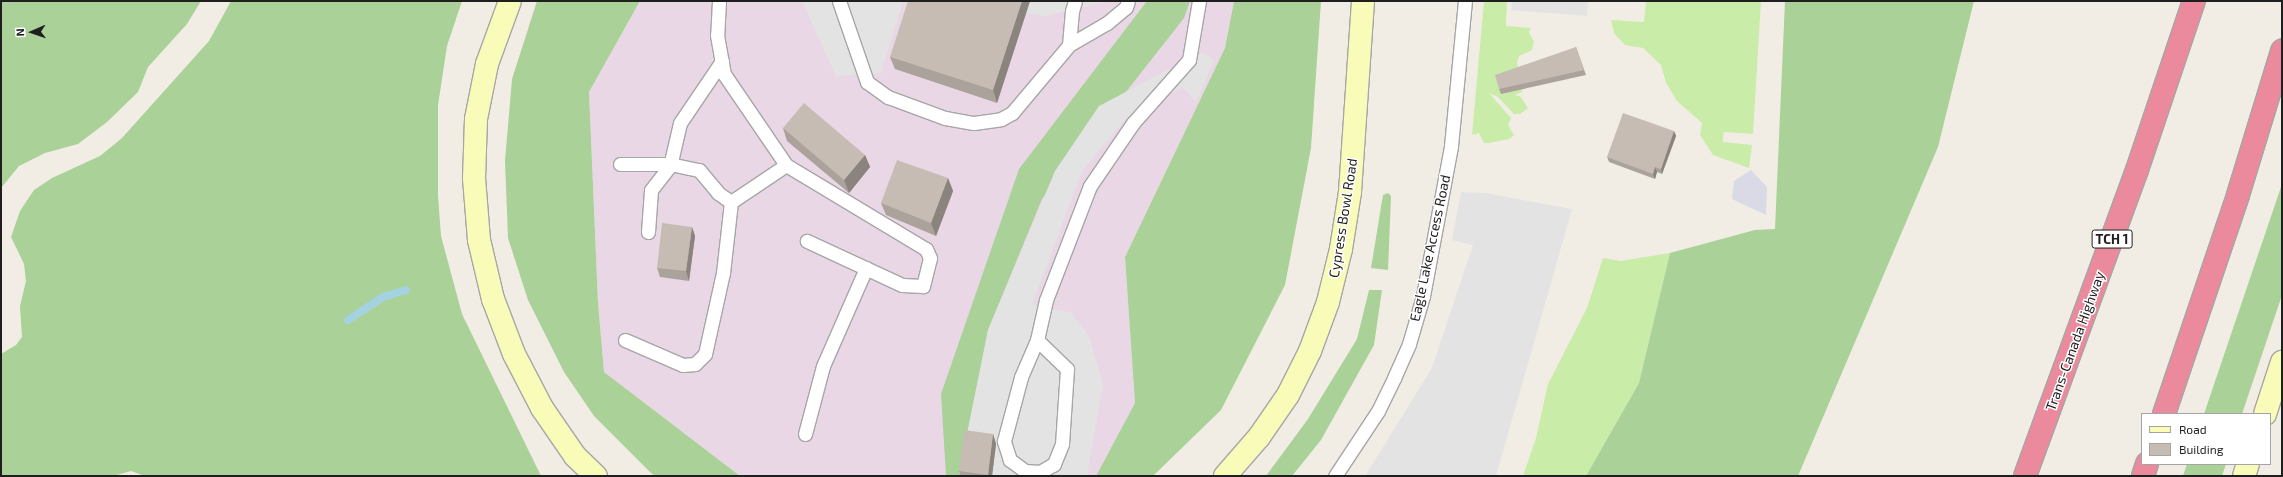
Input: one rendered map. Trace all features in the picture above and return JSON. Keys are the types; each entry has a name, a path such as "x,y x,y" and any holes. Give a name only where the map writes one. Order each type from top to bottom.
{"highway":[{"name":"Trans-Canada Highway","path":"2025,476 2137,170 2194,1"},
{"path":"2164,413 2238,195 2282,51"},
{"path":"2238,195 2282,103"},
{"path":"2143,476 2147,465"}],"street":[{"path":"510,1 487,64 476,118 474,178 479,240 493,299 514,354 542,408 575,456 596,476"},
{"name":"Cypress Bowl Road","path":"1224,476 1259,437 1288,395 1310,351 1328,302 1341,250 1350,192 1356,132 1363,1"},
{"path":"2264,413 2282,362"},
{"path":"2244,476 2248,465"}],"lane":[{"path":"719,1 717,36 724,74 786,165 926,249 930,258 923,286 902,285 807,241"},
{"path":"839,1 867,82 888,97 945,118 974,123 1000,119 1012,113 1069,45 1107,23 1126,7 1128,1"},
{"path":"1069,45 1072,11 1075,1"},
{"path":"1037,340 1067,370 1062,444 1054,464 1040,472 1025,471 1010,460 1004,441 1021,377 1037,340 1046,300 1090,186 1134,123 1189,60 1198,1"},
{"name":"Eagle Lake Access Road","path":"1335,476 1378,411 1409,344 1423,296 1451,146 1465,1"},
{"path":"648,232 651,190 670,164 680,123 722,61"},
{"path":"620,164 670,164 699,170 718,193 730,202"},
{"path":"730,202 786,165"},
{"path":"625,340 683,365 695,364 705,354 723,273 730,202"},
{"path":"806,434 824,366 866,268"}],"shaded area":[{"path":"640,1 1234,1 1225,48 1125,257 1135,403 1096,476 740,476 604,372 598,303 589,92"},
{"path":"802,1 903,1 881,73 836,76"},
{"path":"1030,1 1108,1 1046,16 1026,13"},
{"path":"1512,1 1588,1 1587,16 1511,10"},
{"path":"1202,52 1214,60 1196,102 1182,87 1124,121 1082,171 1032,305 1070,312 1089,336 1103,384 1087,476 961,476 961,463 988,330 1055,171 1099,106"},
{"path":"1751,170 1767,187 1766,215 1732,199 1734,181"},
{"path":"1461,192 1485,193 1572,209 1496,476 1365,476 1432,368 1473,245 1452,240"}],"green space":[{"path":"1,1 201,1 187,24 148,67 138,92 107,122 78,144 45,153 19,166 1,188"},
{"path":"231,1 462,1 447,46 438,105 438,196 441,236 462,314 541,476 145,476 131,471 113,476 1,476 1,354 16,345 22,337 20,306 26,281 24,264 11,237 20,211 34,190 52,178 100,156 122,138 209,41"},
{"path":"537,1 640,1 589,92 598,303 604,372 740,476 655,476 651,473 594,416 564,372 528,300 508,238 505,161 512,79"},
{"path":"1147,1 1190,1 1184,18 1042,199 988,330 961,476 946,476 941,394 1019,169"},
{"path":"1234,1 1321,1 1311,148 1285,285 1221,410 1153,476 1096,476 1135,403 1125,257 1225,48"},
{"path":"1484,1 1507,1 1506,26 1531,28 1529,32 1534,42 1532,50 1519,56 1517,62 1522,92 1515,95 1521,97 1528,108 1520,114 1514,114 1498,97 1489,93 1511,118 1508,125 1514,135 1509,139 1489,143 1484,143 1479,133 1472,135"},
{"path":"1646,1 1761,1 1753,134 1724,132 1723,137 1723,142 1752,145 1749,168 1713,155 1700,135 1702,123 1677,101 1666,83 1661,65 1643,48 1625,45 1614,33 1611,20 1644,22"},
{"path":"1785,1 1974,1 1938,147 1798,476 1586,476 1639,383 1670,253 1755,230 1775,229"},
{"path":"2282,184 2282,295 2242,413 2204,413"},
{"path":"1388,193 1391,196 1388,270 1371,268 1383,195"},
{"path":"1670,253 1639,383 1586,476 1523,476 1536,438 1548,384 1587,308 1603,258 1621,261"},
{"path":"1369,290 1382,290 1374,345 1321,440 1292,476 1266,476 1308,419 1357,339"},
{"path":"2187,465 2226,465 2222,476 2183,476"}],"building":[{"path":"908,1 1022,1 993,90 890,57"},
{"path":"1576,47 1584,70 1499,89 1495,75"},
{"path":"804,103 865,155 844,180 783,128"},
{"path":"1623,113 1674,131 1661,169 1655,167 1653,174 1607,157"},
{"path":"897,160 948,178 931,223 881,203"},
{"path":"662,223 692,227 686,271 657,268"},
{"path":"964,430 993,434 988,475 959,471"}],"waterway":[{"path":"348,320 383,297 406,290"}]}
